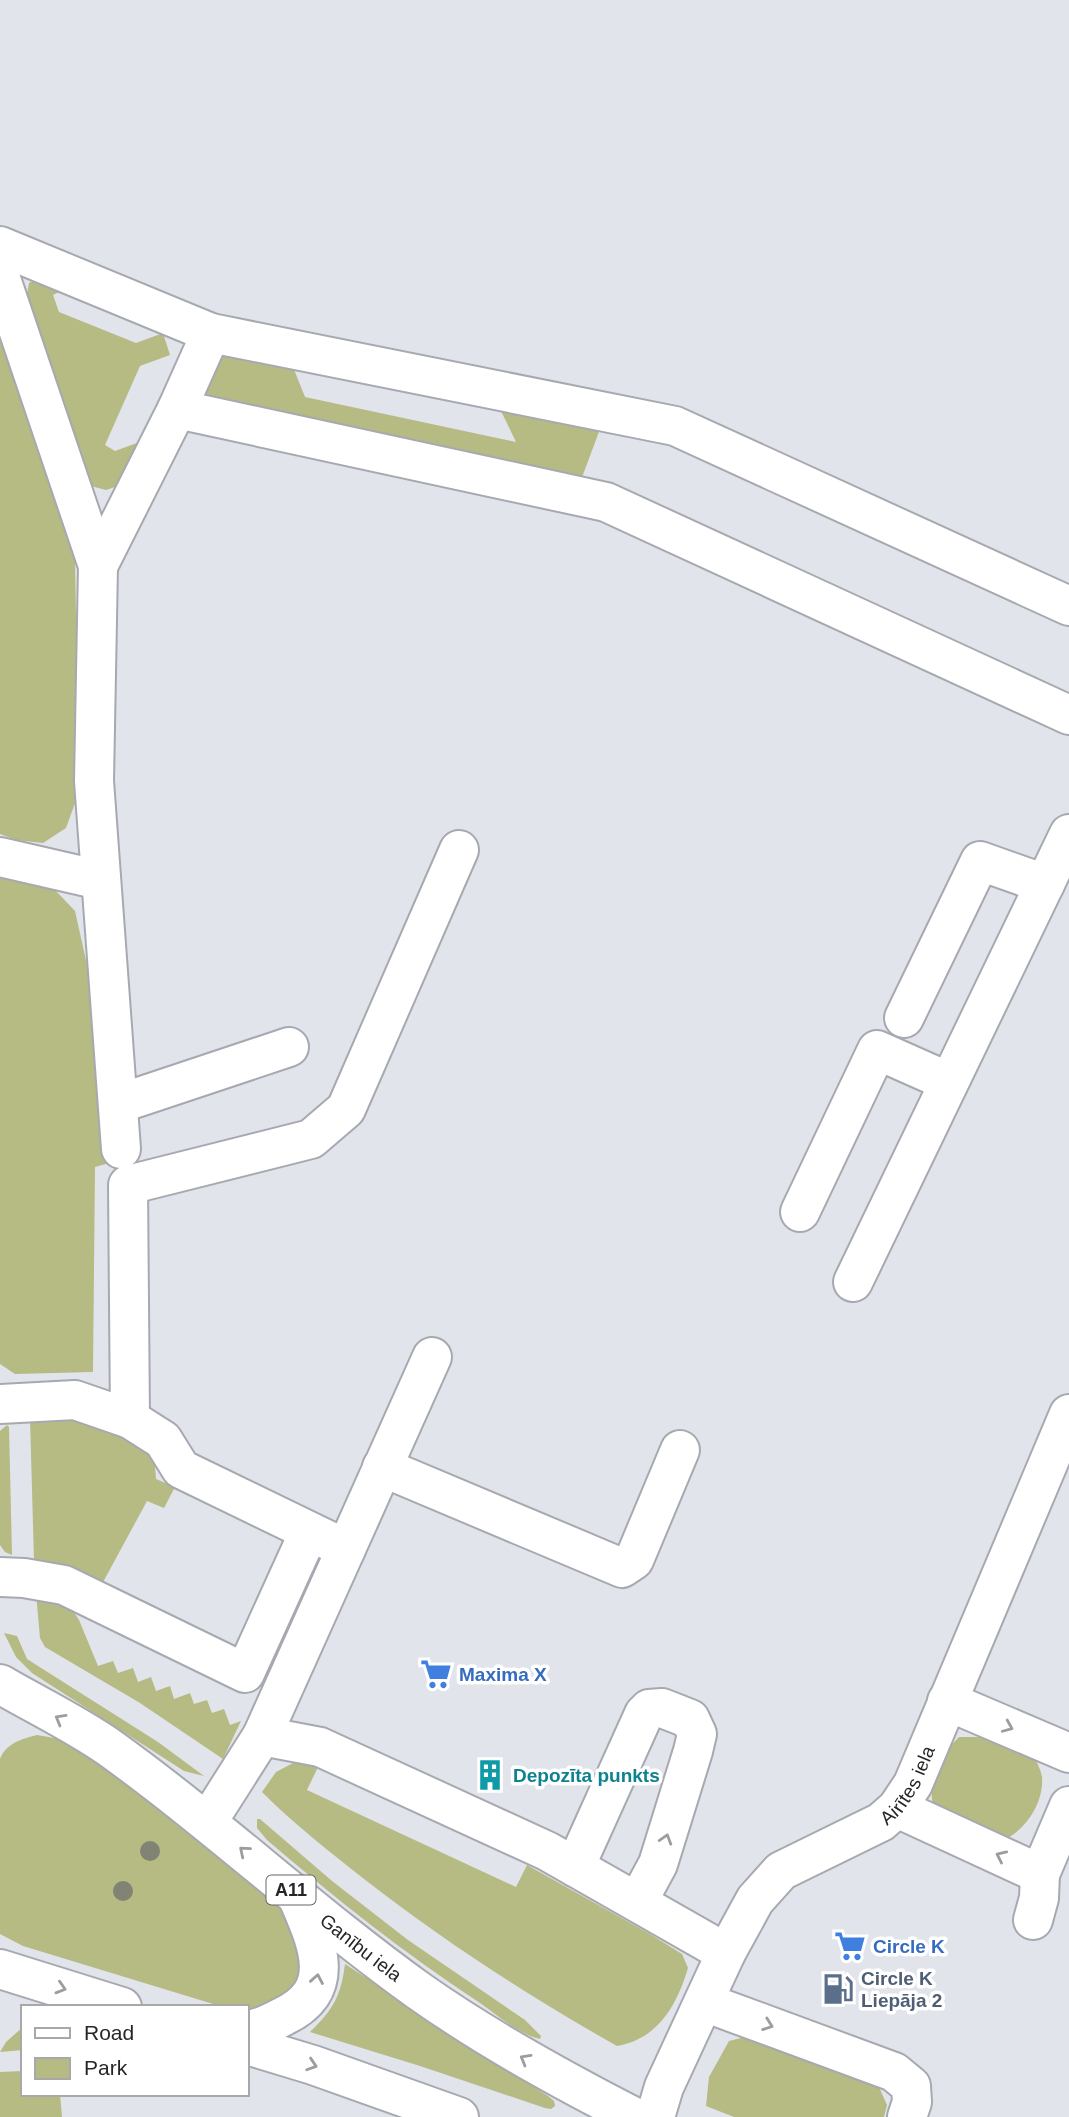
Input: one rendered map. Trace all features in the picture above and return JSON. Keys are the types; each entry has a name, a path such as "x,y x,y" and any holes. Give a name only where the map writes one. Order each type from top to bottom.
{"main road":[{"path":"0,246 211,333 675,426 1069,606"},
{"path":"0,276 98,566 94,781 121,1149"},
{"path":"98,566 177,409 211,333"},
{"path":"177,409 606,502 1069,715"},
{"path":"853,1282 1069,834"},
{"path":"130,1419 128,1185 311,1139 346,1109 459,850"},
{"path":"0,857 100,880"},
{"path":"904,1018 980,860 1045,884"},
{"path":"118,1104 289,1047"},
{"path":"800,1212 877,1050 949,1082"},
{"path":"208,1821 262,1736 432,1357"},
{"path":"0,1404 75,1399 130,1419 163,1440 181,1469 346,1549"},
{"name":"Airītes iela","path":"585,2092 659,2102 726,1953 755,1900 782,1871 881,1822 897,1808 913,1784 1069,1414"},
{"path":"382,1467 622,1568 634,1560 680,1450"},
{"path":"0,1577 64,1585 245,1673 309,1532"},
{"name":"Ganību iela","path":"0,1684 107,1746 208,1821 296,1895 419,1990 522,2057 634,2117"},
{"path":"947,1701 1069,1753"},
{"path":"575,1867 644,1714 649,1709 662,1708 690,1719 697,1734 693,1751 658,1864 638,1901"},
{"path":"262,1736 320,1747 534,1845 638,1901 726,1953"},
{"path":"1033,1920 1040,1898 1040,1874 1069,1806"},
{"path":"897,1808 1040,1874"},
{"path":"248,2030 257,2029 294,2012 315,1990 319,1964 317,1942 296,1895"},
{"path":"0,1969 116,2005"},
{"path":"704,2002 894,2072 911,2086 912,2102 907,2117"},
{"path":"248,2045 313,2065 458,2117"}],"green space":[{"path":"45,274 73,285 53,295 59,312 136,343 163,333 170,355 140,366 105,445 115,451 145,440 121,485 106,490 87,485 25,305 29,283"},
{"path":"0,335 75,556 79,792 66,828 43,843 16,840 0,834"},
{"path":"236,346 293,367 305,397 516,442 501,411 600,429 581,480 208,402 201,389 221,356"},
{"path":"0,873 56,891 75,911 91,983 109,1163 95,1167 93,1372 15,1374 0,1364"},
{"path":"78,1417 126,1438 154,1454 156,1479 175,1487 164,1508 147,1501 102,1584 34,1560 30,1418"},
{"path":"7,1425 12,1555 5,1552 0,1545 0,1431"},
{"path":"36,1593 70,1606 79,1620 98,1666 113,1661 118,1673 133,1668 138,1682 151,1677 156,1691 170,1686 174,1699 190,1693 194,1704 207,1700 212,1713 224,1709 230,1725 241,1721 223,1759 140,1703 45,1647 40,1638"},
{"path":"4,1633 17,1636 27,1659 158,1742 204,1776 184,1771 32,1673 16,1657"},
{"path":"37,1735 60,1739 134,1787 280,1907 295,1923 302,1942 298,1979 277,2005 248,2012 248,2005 216,2005 23,1946 0,1934 0,1759 10,1745"},
{"path":"959,1737 979,1737 1036,1760 1042,1777 1037,1805 1021,1828 1006,1839 934,1809 932,1789 936,1770"},
{"path":"295,1762 318,1767 307,1790 516,1887 527,1865 682,1954 688,1968 672,2007 655,2028 644,2036 617,2046 489,1968 368,1882 262,1792 276,1772"},
{"path":"257,1819 408,1940 525,2020 541,2036 540,2039 508,2024 371,1925 267,1840 257,1828"},
{"path":"345,1964 548,2096 555,2106 551,2109 545,2108 310,2032 335,2002"},
{"path":"21,2029 21,2050 0,2052 6,2042"},
{"path":"745,2037 874,2076 887,2105 884,2117 734,2117 706,2106 709,2077 729,2041"},
{"path":"21,2071 21,2096 60,2096 62,2117 0,2117 0,2072"}],"place":[{"name":"Maxima X","path":"436,1674"},
{"name":"Depozīta punkts","path":"490,1775"},
{"name":"Circle K","path":"850,1946"},
{"name":"Circle K Liepāja 2","path":"838,1989"}]}
